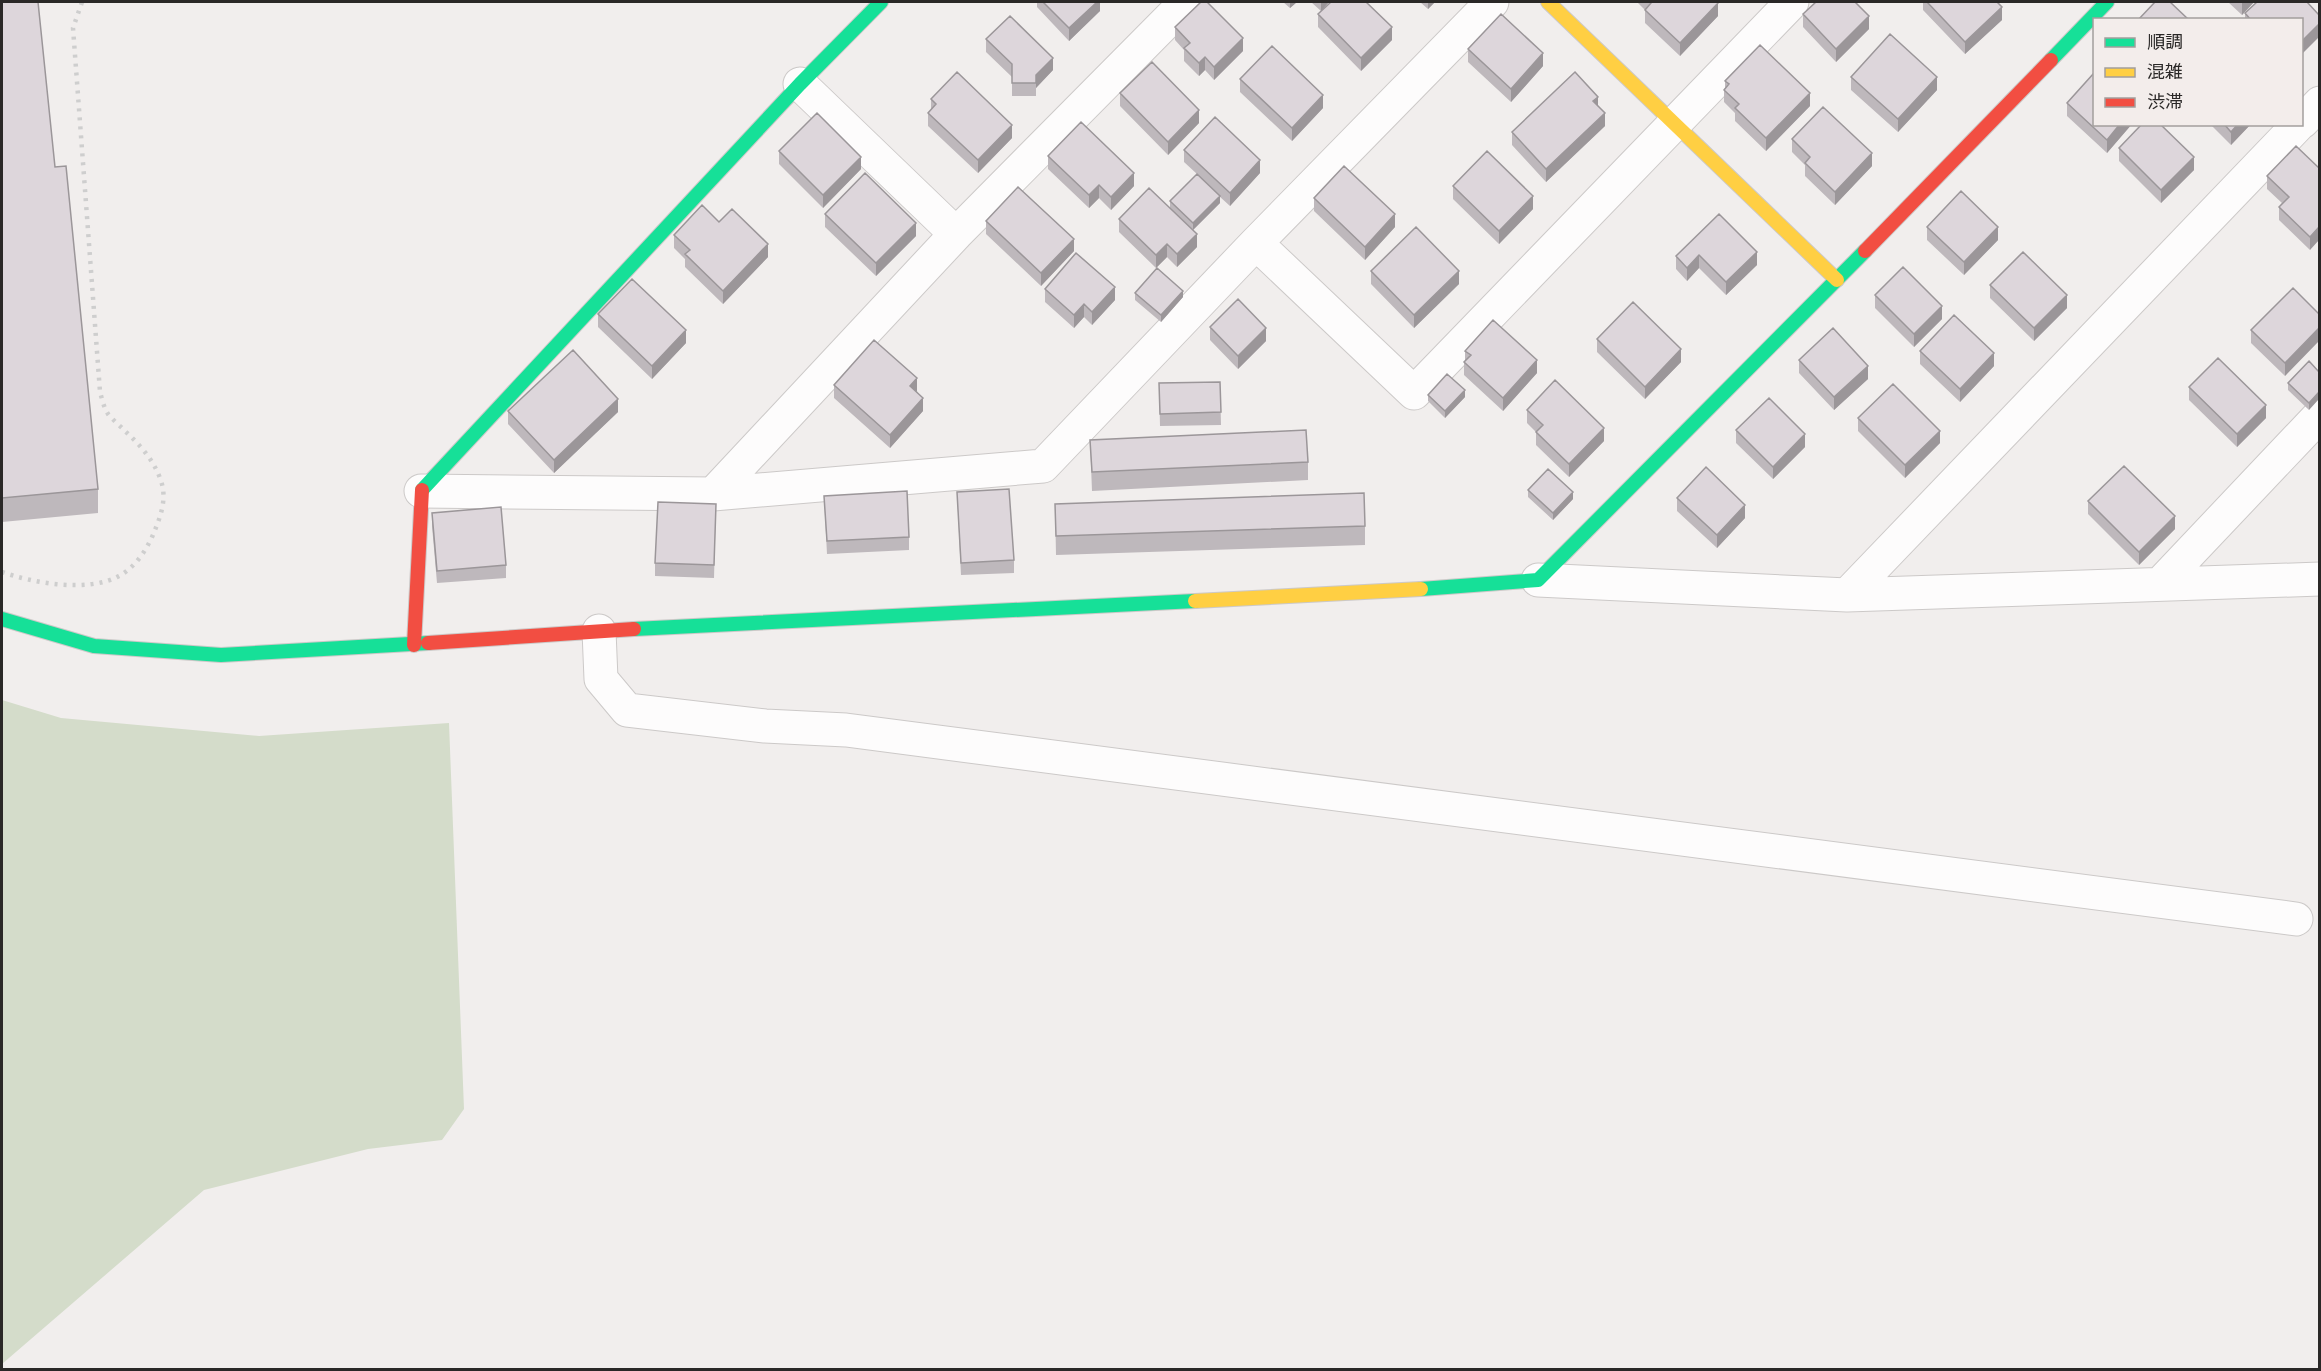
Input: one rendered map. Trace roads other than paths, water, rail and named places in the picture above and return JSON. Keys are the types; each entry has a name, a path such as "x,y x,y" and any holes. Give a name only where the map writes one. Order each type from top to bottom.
{"street":[{"path":"414,645 421,491 800,84 881,2"},
{"path":"713,494 956,234 1186,2"},
{"path":"421,491 713,494 1043,466 1256,243 1492,2"},
{"path":"1548,2 1837,280"},
{"path":"1256,243 1414,393 1791,2"},
{"path":"1538,580 1837,280 2107,2"},
{"path":"800,84 956,234"},
{"path":"2303,120 2319,103"},
{"path":"1847,595 2297,126"},
{"path":"2160,584 2319,415"},
{"path":"2,619 94,646 222,655 414,645 599,631 1380,592 1538,580 1847,595 2319,579"},
{"path":"599,631 601,679 627,710 765,726 858,731 2296,919"}],"railway":[{"path":"2,572 44,583 77,585 92,584 119,576 131,568 149,544 162,506 163,487 155,466 141,447 108,414 100,392 73,28 82,2"}]}
